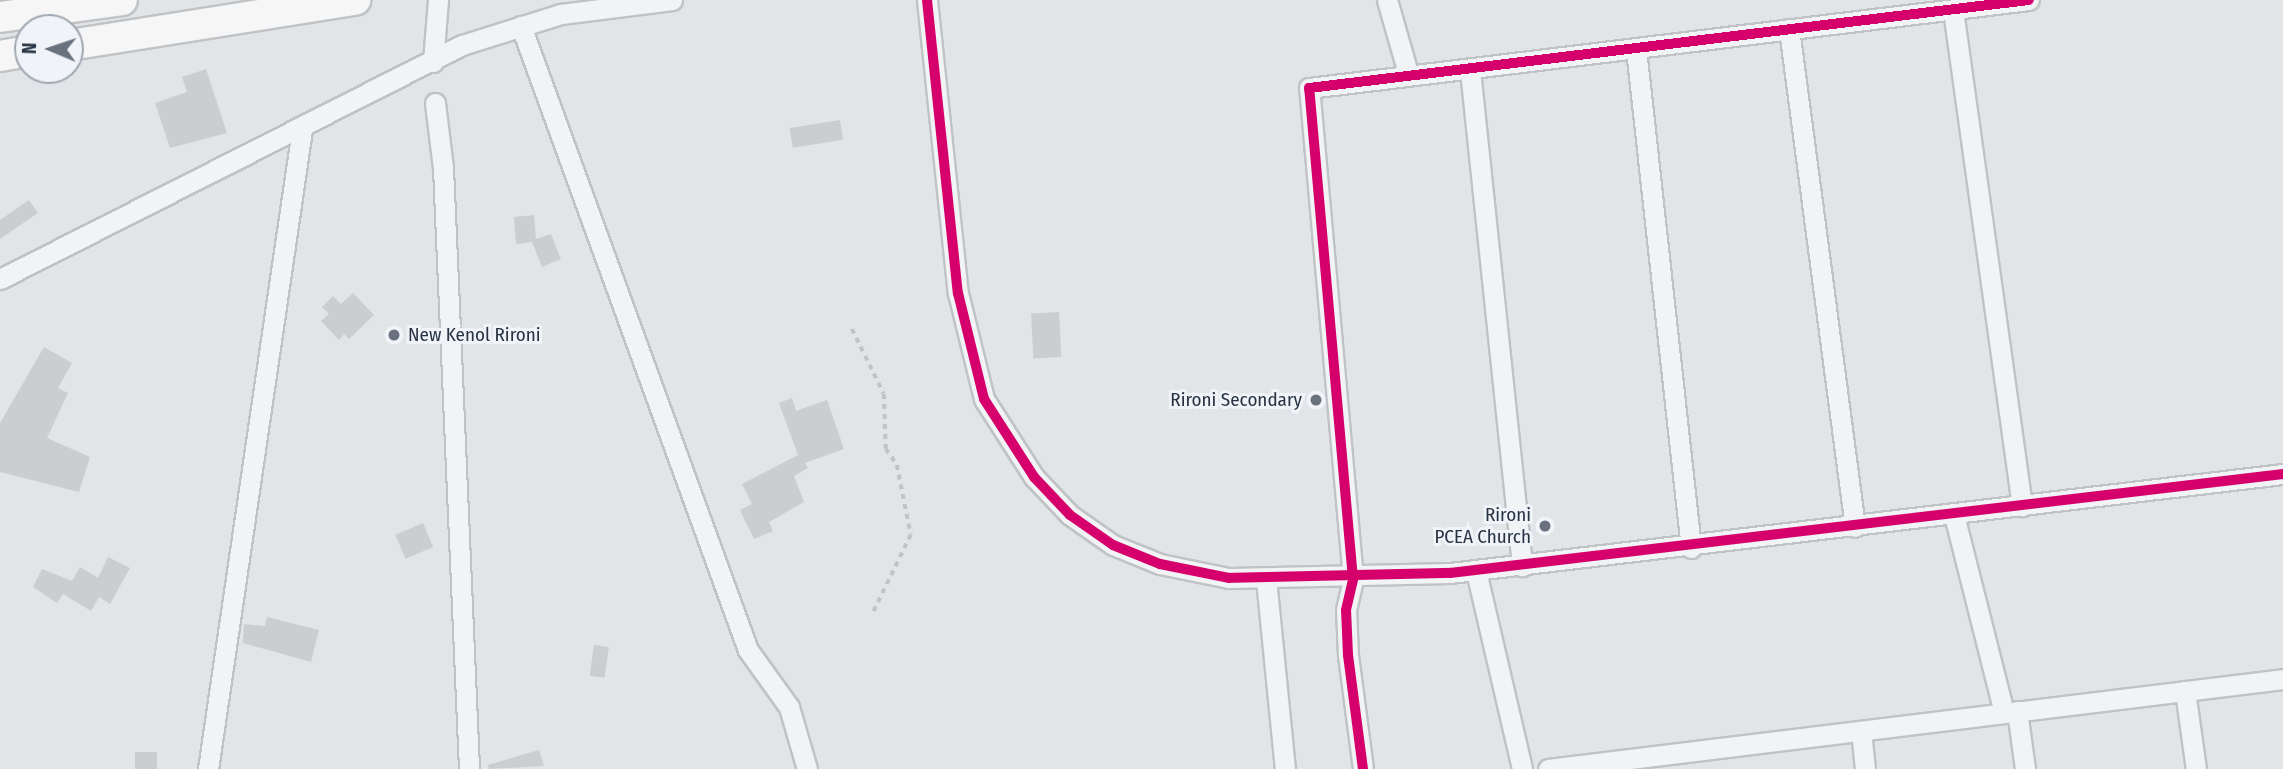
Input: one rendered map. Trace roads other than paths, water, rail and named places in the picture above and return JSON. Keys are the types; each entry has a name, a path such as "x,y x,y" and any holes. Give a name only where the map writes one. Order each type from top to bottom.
{"highway":[{"path":"0,17 122,0"},
{"path":"84,43 355,0"}],"street":[{"path":"433,62 438,0"},
{"path":"561,14 580,0"},
{"path":"0,279 433,62 521,26 561,14 672,0"},
{"path":"927,0 958,293 973,367 1000,431 1070,515 1113,545 1192,574 1266,579 1353,579 1476,571 1691,548 2283,474"},
{"path":"1387,0 1408,73"},
{"path":"1363,769 1348,655 1346,610 1353,579 1306,93 1317,86 1408,73 1470,70 2029,0"},
{"path":"1953,10 2022,506"},
{"path":"521,26 748,650 789,707 807,769"},
{"path":"1789,29 1855,527"},
{"path":"1636,49 1691,548"},
{"path":"1470,70 1522,566"},
{"path":"435,103 444,181 469,769"},
{"path":"208,769 302,129"},
{"path":"1954,515 2025,769"},
{"path":"1476,571 1522,769"},
{"path":"1266,579 1285,769"},
{"path":"1549,769 1690,761 1861,731 2283,679"},
{"path":"2185,691 2196,769"},
{"path":"1861,731 1866,769"}],"place":[{"name":"New Kenol Rironi","path":"394,335"},
{"name":"Rironi Secondary","path":"1316,400"},
{"name":"Rironi PCEA Church","path":"1545,526"}]}
